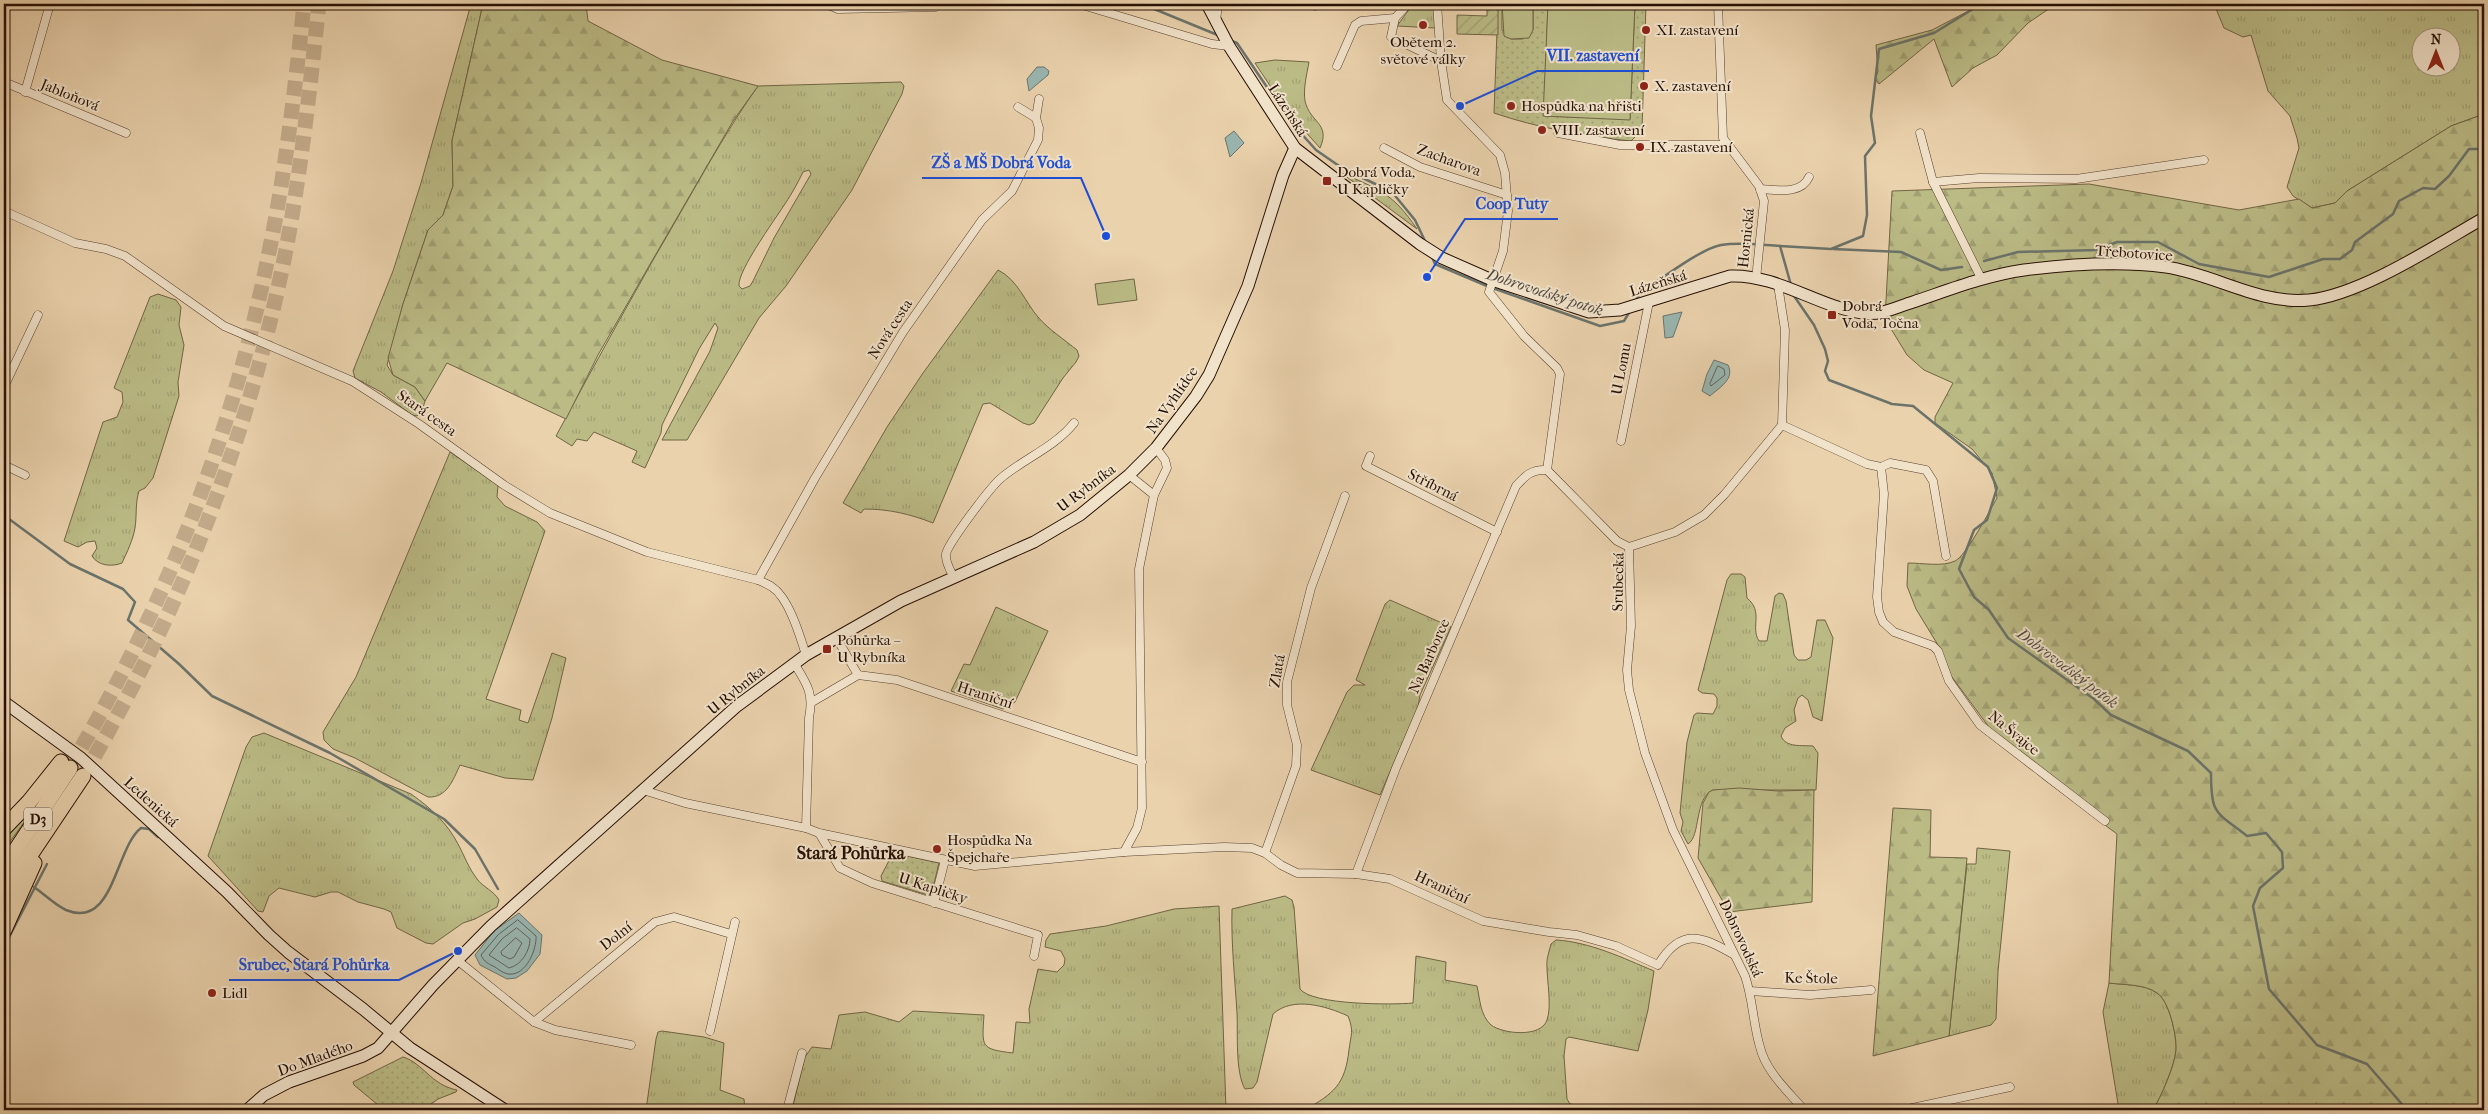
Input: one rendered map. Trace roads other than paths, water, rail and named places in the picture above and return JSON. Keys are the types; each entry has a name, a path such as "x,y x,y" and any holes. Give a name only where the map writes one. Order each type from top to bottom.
{"highway":[{"name":"D3","path":"4,828 66,765 4,868"},
{"name":"D3","path":"4,894 83,776"},
{"name":"D3","path":"4,930 52,825"}],"street":[{"path":"25,92 50,4"},
{"path":"681,4 693,6 703,4"},
{"path":"826,4 838,9 936,7"},
{"path":"1079,4 1212,44 1229,46"},
{"name":"Lázeňská","path":"1206,4 1229,46 1295,148 1420,244 1491,285 1589,312 1620,310 1730,276 1756,279 1799,293"},
{"path":"1216,21 1218,4"},
{"path":"1408,4 1395,18 1391,37 1441,61"},
{"name":"Zacharova","path":"1437,4 1441,61 1447,100 1500,155 1508,211 1503,251 1491,285"},
{"name":"Hornická","path":"1718,4 1721,123 1724,138 1760,189 1764,202 1756,279"},
{"path":"1337,66 1346,40 1355,25 1361,21 1395,18"},
{"name":"Jabloňová","path":"4,82 126,133"},
{"name":"Nová cesta","path":"758,580 815,478 903,332 982,220 1012,191 1038,140 1039,128 1036,118 1039,99"},
{"path":"1018,107 1036,118"},
{"path":"1558,133 1620,145 1729,145"},
{"path":"1920,133 1933,182 1982,280"},
{"name":"Na Vyhlídce","path":"1124,852 1137,828 1142,808 1139,569 1154,495 1167,468 1165,460 1156,448 1196,396 1208,375 1248,286 1283,175 1295,148"},
{"name":"Zacharova","path":"1384,148 1420,167 1507,195"},
{"path":"1933,182 1979,178 2076,179 2204,160"},
{"path":"1760,189 1792,190 1806,184 1809,177"},
{"name":"Stará cesta","path":"4,211 75,242 106,249 125,256 224,326 352,381 419,424 504,485 550,513 647,552 758,580 773,587 782,597 800,636 806,655"},
{"name":"Třebotovice","path":"1799,293 1836,307 1865,314 1886,312 1982,280 2022,270 2103,264 2167,268 2280,300 2310,300 2345,291 2377,277 2484,218"},
{"path":"1491,285 1524,336 1558,370 1560,381 1548,470 1616,541 1629,547"},
{"path":"1780,286 1785,330 1784,417 1782,424 1867,464 1881,467 1890,463 1926,470 1933,481 1946,556"},
{"name":"U Lomu","path":"1621,441 1644,303"},
{"path":"4,388 38,315"},
{"path":"953,576 946,552 957,534 1000,480 1060,437 1074,423"},
{"name":"Srubecká","path":"1673,830 1645,753 1629,690 1627,670 1631,626 1629,547 1675,532 1704,515 1724,495 1782,424"},
{"name":"U Rybníka","path":"393,1033 457,960 491,926 737,706 794,663 836,637 901,601 953,576 1034,542 1080,515 1129,475 1156,448"},
{"name":"Stříbrná","path":"1370,456 1366,466 1497,532"},
{"path":"4,465 25,475"},
{"name":"Na Švajce","path":"1881,467 1884,494 1877,598 1883,622 1894,632 1933,646 1938,651 1948,680 1980,726 2106,821"},
{"name":"Na Barborce","path":"1356,874 1396,768 1516,486 1527,474 1536,470 1548,470"},
{"path":"1129,475 1154,495"},
{"name":"Zlatá","path":"1265,853 1296,766 1297,744 1287,705 1286,682 1311,588 1345,496"},
{"path":"812,702 858,675 836,637"},
{"path":"794,663 808,687 812,702 808,718 806,828"},
{"name":"Hraniční","path":"858,675 897,680 1142,762"},
{"name":"Ledenická","path":"4,702 81,758 227,892 269,935 410,1048 505,1110"},
{"name":"U Kapličky","path":"643,790 685,803 975,866 1124,852"},
{"name":"Dobrovodská","path":"1673,830 1750,991 1760,1048 1766,1065 1804,1110"},
{"name":"U Kapličky","path":"819,833 840,868 872,882 934,903 1038,935 1034,956"},
{"name":"Hraniční","path":"1124,852 1224,847 1252,848 1265,853 1281,866 1297,873 1379,876 1403,883 1484,921 1576,935 1616,946 1658,965 1664,955 1681,940 1695,937 1712,942 1733,954"},
{"path":"934,903 945,860"},
{"name":"Dolní","path":"534,1022 655,922 674,917 731,934"},
{"path":"710,1031 734,922"},
{"path":"457,960 534,1022 554,1030 631,1046"},
{"name":"Ke Štole","path":"1750,991 1810,995 1871,990"},
{"name":"Do Mladého","path":"247,1110 264,1095 290,1082 374,1051 393,1033"},
{"path":"787,1110 802,1053"},
{"path":"1903,1110 2010,1087"}],"water":[{"path":"1037,67 1044,67 1049,71 1048,75 1029,91 1027,79"},
{"path":"1234,131 1244,143 1230,157 1225,138"},
{"path":"1682,312 1673,337 1665,338 1663,316"},
{"path":"1714,360 1728,365 1730,374 1722,386 1710,396 1702,391"},
{"path":"519,913 542,935 540,954 527,971 516,978 507,979 480,965 475,955 494,931"}],"waterway":[{"name":"Dobrovodský potok","path":"1142,4 1220,36"},
{"path":"1780,246 1831,249 1863,236 1867,215 1865,156 1875,143 1871,116 1879,49 1934,33 1981,4"},
{"name":"Dobrovodský potok","path":"1232,41 1237,43 1290,121 1316,150 1342,168 1392,192 1415,220 1426,243"},
{"path":"1984,261 2018,252 2097,250 2117,242 2158,242 2199,264 2269,277 2323,259 2340,259 2352,250 2355,242 2393,214 2399,201 2423,188 2435,189 2449,176 2469,149 2484,149"},
{"name":"Dobrovodský potok","path":"1635,302 1640,293 1702,252 1728,244 1780,246 1791,285"},
{"path":"1833,249 1901,252 1941,270 1962,267"},
{"name":"Dobrovodský potok","path":"1432,257 1435,264 1487,286 1600,326 1624,321 1630,311"},
{"name":"Dobrovodský potok","path":"1792,293 1814,325 1825,349 1828,361 1825,371 1829,380 1892,404 1913,406 1988,467 1997,488 1987,520 1974,530 1959,569 1974,597 1989,610 2008,638 2094,699 2111,715 2188,751 2211,773 2212,797 2217,811 2247,836 2266,833 2282,852 2283,868 2260,888 2253,906 2269,989 2317,1045 2367,1064 2407,1110"},
{"path":"5,516 70,564 123,589 135,602 128,620 179,664 212,696 330,753 444,819 475,849 498,889"},
{"path":"34,887 66,910 82,913 94,908 104,898 132,838 141,828 149,829 158,837"},
{"path":"4,947 47,864"}],"tunnel":[{"path":"70,767 136,645 165,582 192,518 236,387 254,320 275,221 290,128 304,4"},
{"path":"83,776 118,715 179,589 206,524 251,392 270,324 291,224 305,130 319,4"}],"place":[{"name":"Obětem 2. světové války","path":"1423,25"},
{"name":"XI. zastavení","path":"1646,30"},
{"name":"X. zastavení","path":"1644,86"},
{"name":"VII. zastavení","path":"1460,106"},
{"name":"Hospůdka na hřišti","path":"1511,106"},
{"name":"VIII. zastavení","path":"1542,130"},
{"name":"IX. zastavení","path":"1640,147"},
{"name":"Dobrá Voda, U Kapličky","path":"1327,181"},
{"name":"ZŠ a MŠ Dobrá Voda","path":"1106,236"},
{"name":"Coop Tuty","path":"1427,277"},
{"name":"Dobrá Voda, Točna","path":"1832,315"},
{"name":"Pohůrka – U Rybníka","path":"827,649"},
{"name":"Hospůdka Na Špejchaře","path":"937,849"},
{"name":"Srubec, Stará Pohůrka","path":"458,951"},
{"name":"Lidl","path":"212,993"}],"district":[{"name":"Stará Pohůrka","path":"851,853"}]}
